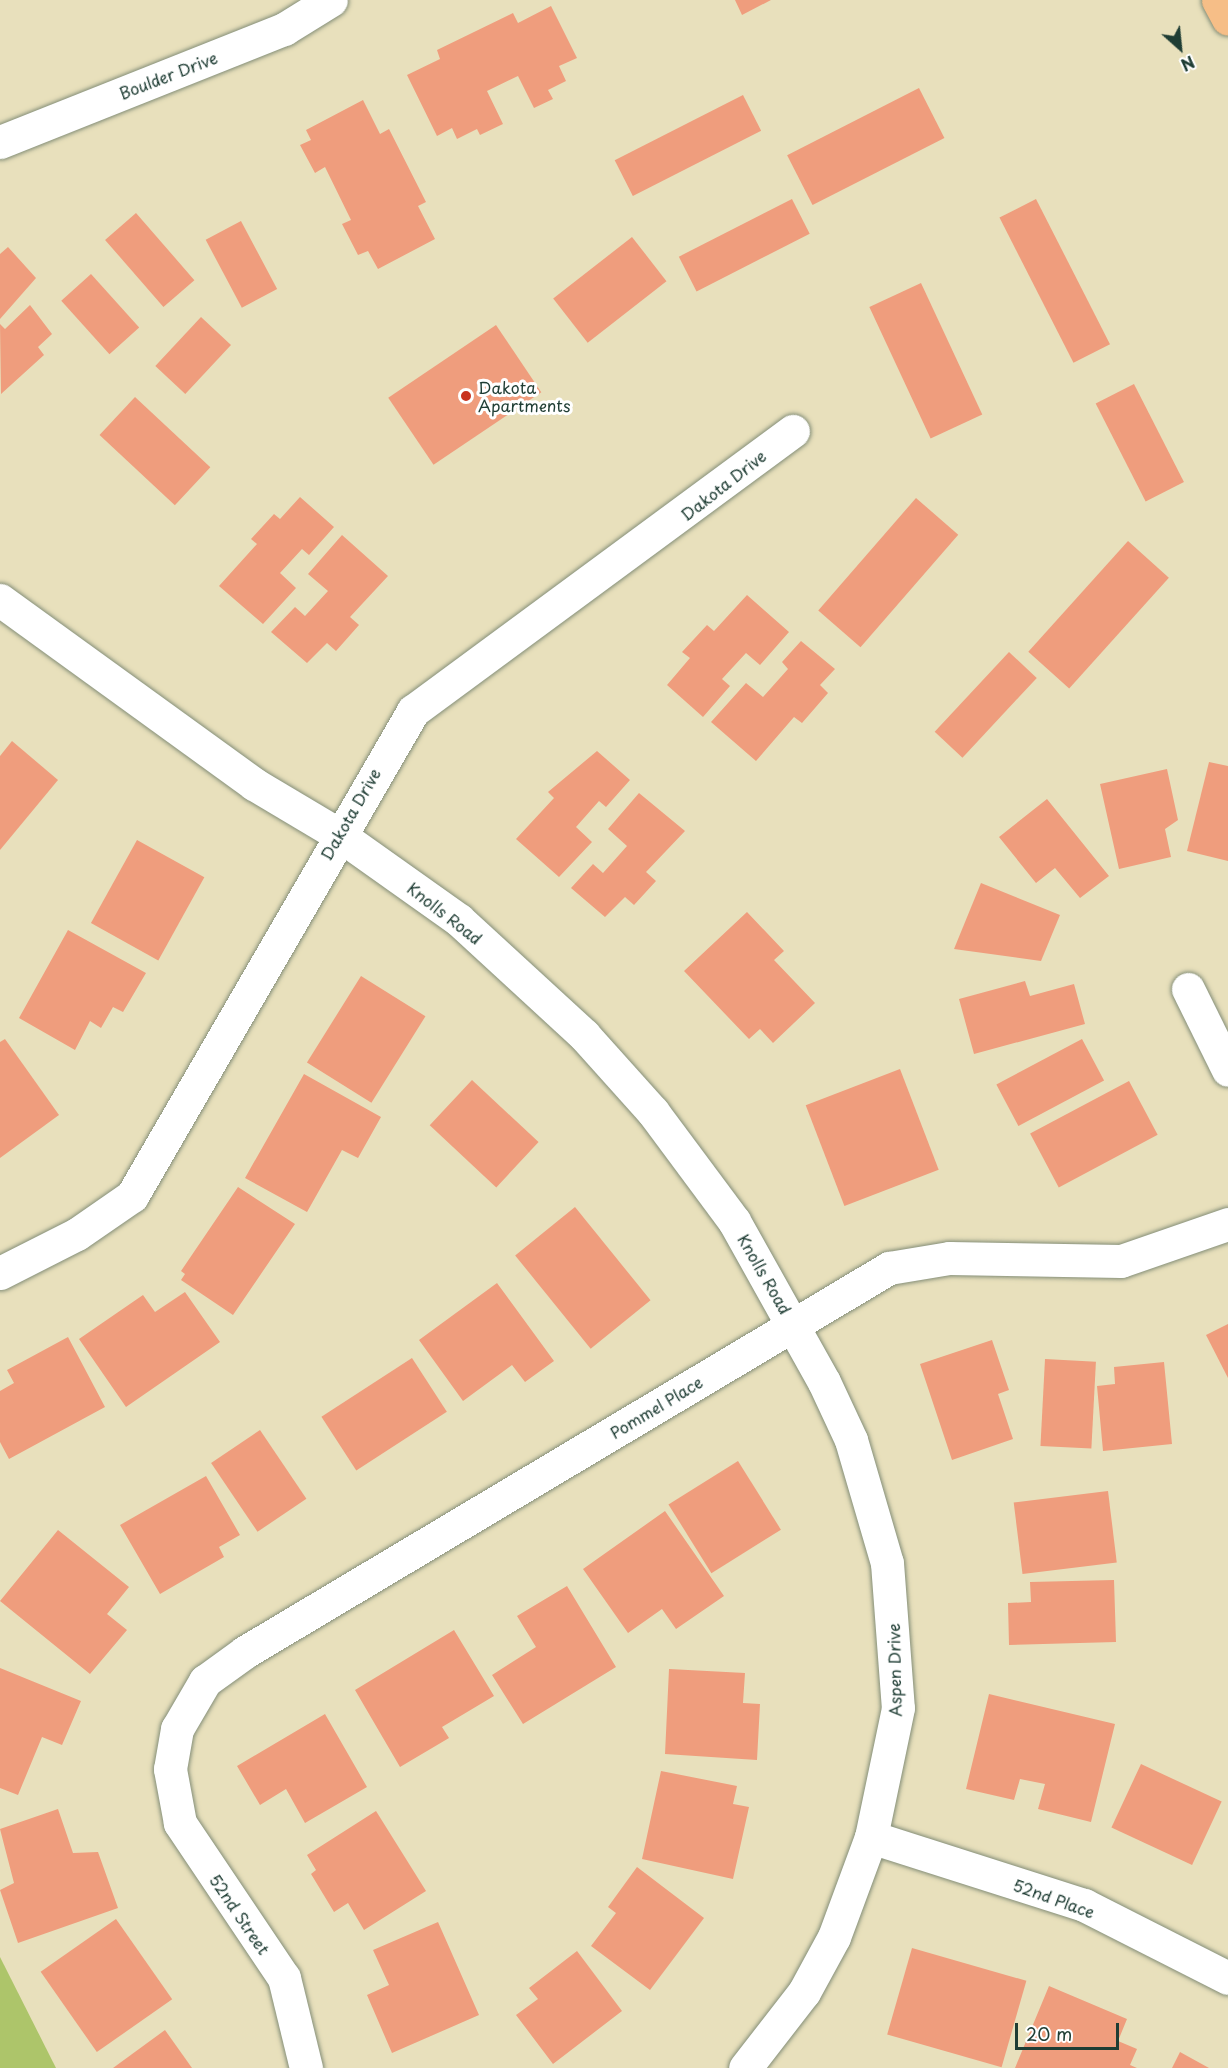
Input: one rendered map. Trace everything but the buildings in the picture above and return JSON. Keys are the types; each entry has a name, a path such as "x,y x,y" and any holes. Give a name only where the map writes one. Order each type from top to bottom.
{"highway":[{"path":"1218,0 1228,19"}],"street":[{"name":"Boulder Drive","path":"0,142 284,29 331,0"},
{"name":"Dakota Drive","path":"0,1273 77,1233 132,1196 338,834 413,711 794,431"},
{"name":"Knolls Road","path":"0,600 254,784 338,834 459,920 584,1035 653,1112 734,1221 794,1325"},
{"path":"1188,989 1228,1070"},
{"name":"Pommel Place","path":"171,1763 177,1729 205,1681 244,1652 889,1268 949,1258 1121,1261 1228,1224"},
{"name":"Aspen Drive","path":"745,2068 804,1992 834,1937 871,1838 898,1708 887,1563 851,1440 794,1325"},
{"name":"52nd Street","path":"171,1763 180,1823 284,1978 306,2068"},
{"name":"52nd Place","path":"871,1838 1083,1905 1228,1978"}],"green space":[{"path":"0,1957 56,2068 0,2068"}],"place":[{"name":"Dakota Apartments","path":"466,396"}]}
